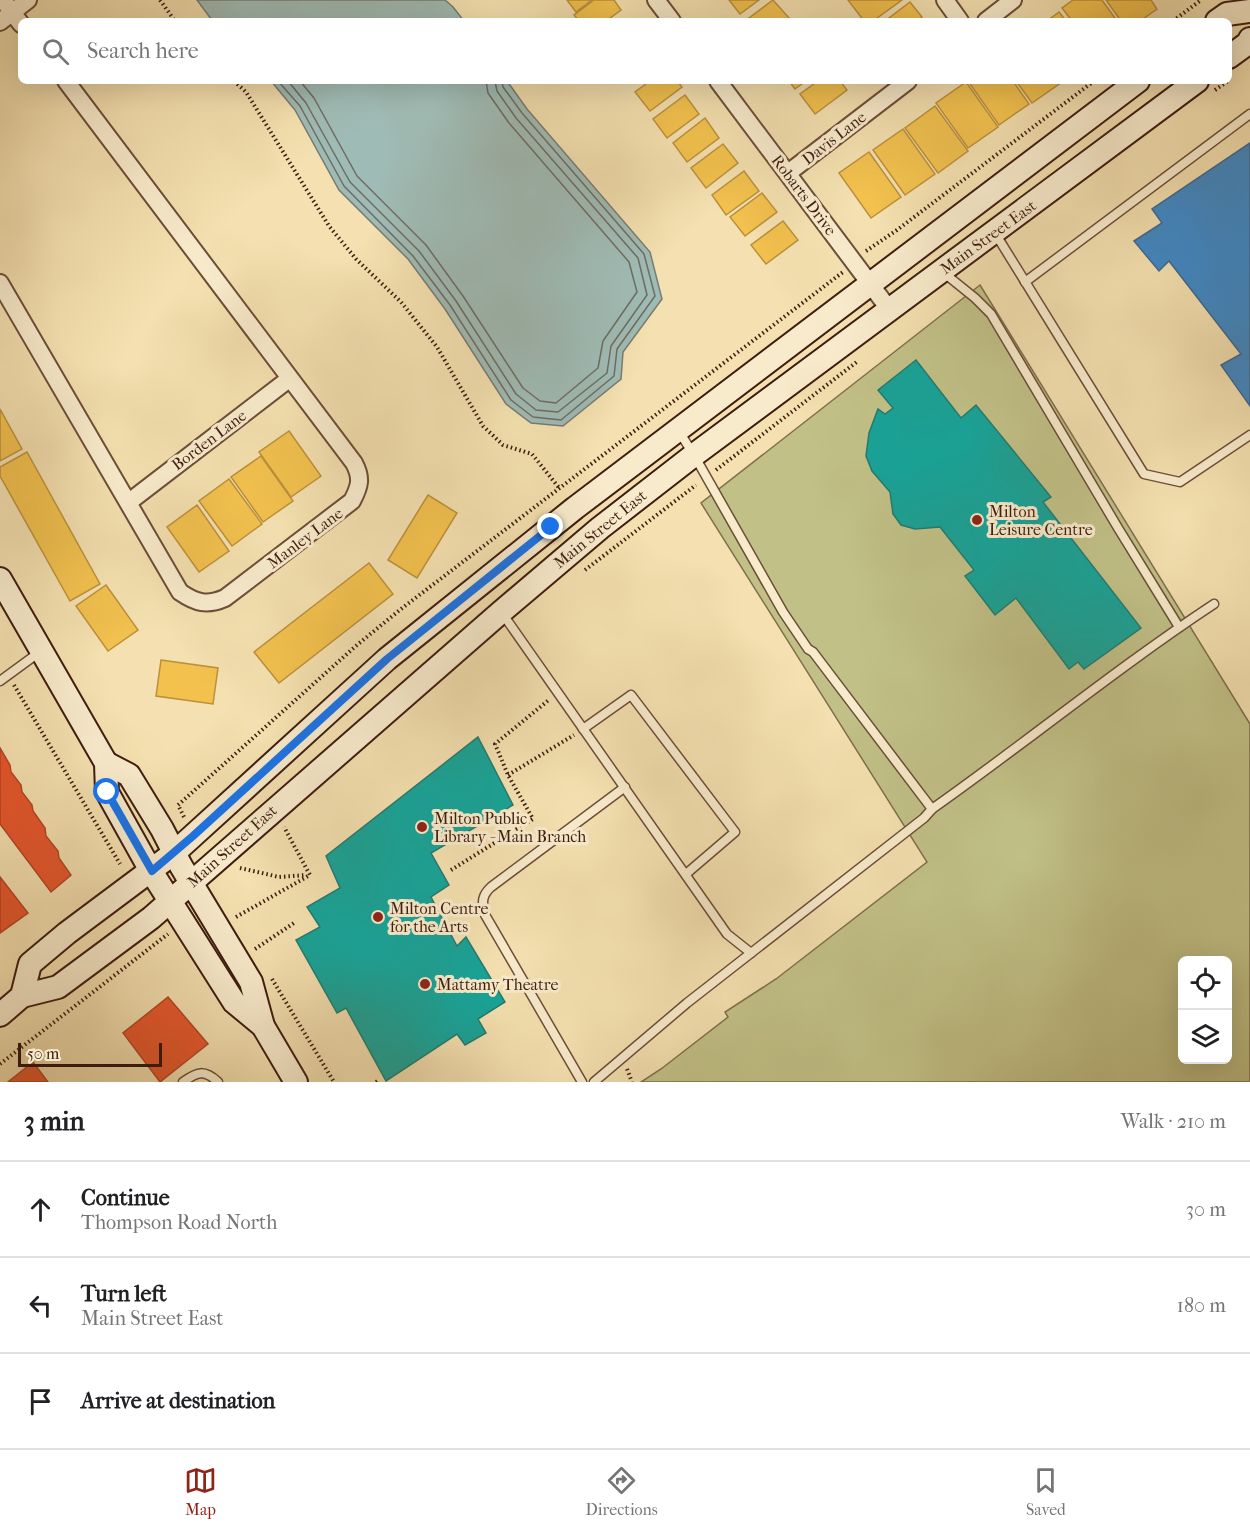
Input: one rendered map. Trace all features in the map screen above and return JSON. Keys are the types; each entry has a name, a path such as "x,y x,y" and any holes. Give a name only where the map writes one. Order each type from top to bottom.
{"main road":[{"path":"1221,18 1227,14 1250,11"},
{"path":"1232,55 1250,39"},
{"name":"Main Street East","path":"7,1005 30,964 113,898 161,886 182,867 387,659 575,508 1134,84"},
{"name":"Main Street East","path":"7,1005 58,987 151,918 161,886 182,867 501,612 600,528 941,270 995,233 1193,84"},
{"path":"0,579 106,763 107,792 161,886 234,1002 263,1026"},
{"path":"106,763 129,775 162,829 182,867 252,982 263,1026 296,1082"}],"street":[{"path":"9,15 28,0"},
{"path":"656,0 670,18"},
{"path":"945,0 958,18"},
{"path":"990,18 1013,0"},
{"name":"Manley Lane","path":"0,283 180,592 192,601 203,604 225,598 345,507 357,491 360,473 354,463 68,84"},
{"name":"Robarts Drive","path":"720,84 889,309"},
{"name":"Davis Lane","path":"788,173 904,84"},
{"name":"Borden Lane","path":"129,502 289,379"}],"lane":[{"path":"1025,282 1250,114"},
{"path":"995,233 1144,474 1180,482 1250,435"},
{"path":"941,270 991,314 1179,627"},
{"path":"678,430 783,612 808,650 813,652 932,809"},
{"path":"594,1082 605,1079 687,1003 924,818 932,809 1013,752 1179,627 1214,604"},
{"path":"501,612 727,934 751,952"},
{"path":"0,681 41,651"},
{"path":"583,729 631,695 735,832 686,874"},
{"path":"582,1082 484,913 484,894 625,787"},
{"path":"183,1082 197,1072 206,1073 218,1082"}],"path":[{"path":"160,0 173,18"},
{"path":"1177,18 1201,0"},
{"path":"237,84 246,92 329,226 356,259 401,302 437,347 483,426 504,445 532,454 575,508"},
{"path":"178,805 357,645 401,609 855,262 871,247 897,230 1090,84"},
{"path":"8,675 120,864"},
{"path":"451,870 533,819 508,775 495,744 557,693"},
{"path":"508,775 583,729"},
{"path":"280,820 310,875"},
{"path":"230,865 279,877 310,875"},
{"path":"236,917 310,875"},
{"path":"0,1064 183,923"},
{"path":"255,949 294,923"}],"green space":[{"path":"980,285 1250,724 1250,1082 641,1082 728,1017 725,1012 776,979 927,862 701,503"}],"water":[{"path":"197,0 445,0 462,18 210,18"},
{"path":"273,84 509,84 527,109 650,252 662,299 623,352 621,379 563,426 531,423 506,404 445,309 408,259 339,190 295,110"}],"building: Homes":[{"path":"567,0 592,0 576,12"},
{"path":"594,0 614,0 621,10 610,18 576,18 574,15"},
{"path":"729,0 759,0 740,14"},
{"path":"773,0 789,18 749,18"},
{"path":"848,0 902,0 877,18 862,18"},
{"path":"1073,0 1102,0 1115,18 1070,18 1062,8"},
{"path":"1106,0 1151,0 1157,9 1144,18 1119,18"},
{"path":"910,2 922,17 920,18 889,18"},
{"path":"1059,12 1064,18 1051,18"},
{"path":"646,84 680,84 682,87 650,111 635,92"},
{"path":"791,84 802,84 795,89"},
{"path":"814,84 842,84 847,90 815,114 800,94"},
{"path":"963,84 967,84 998,127 968,148 936,103"},
{"path":"970,84 1015,84 1029,104 999,125"},
{"path":"1018,84 1059,84 1032,103"},
{"path":"685,95 699,114 667,138 653,119"},
{"path":"935,106 968,151 938,173 905,128"},
{"path":"705,118 719,138 687,162 673,143"},
{"path":"903,129 935,174 905,195 873,150"},
{"path":"723,144 738,163 706,188 691,168"},
{"path":"869,152 901,197 871,218 839,173"},
{"path":"744,171 759,191 726,215 712,195"},
{"path":"762,193 777,212 745,236 730,217"},
{"path":"783,221 798,240 766,264 751,245"},
{"path":"0,409 22,449 0,461"},
{"path":"289,431 321,476 291,497 259,452"},
{"path":"27,452 100,584 70,601 0,476 0,467"},
{"path":"261,456 293,501 263,522 231,477"},
{"path":"229,479 262,524 232,546 199,501"},
{"path":"428,495 457,513 417,578 388,560"},
{"path":"197,505 229,551 199,572 167,527"},
{"path":"369,563 393,594 279,683 254,652"},
{"path":"106,585 138,630 108,651 76,606"},
{"path":"161,660 218,668 213,704 156,696"}],"building: Shops":[{"path":"0,748 10,765 11,772 21,785 22,792 45,828 46,836 58,851 59,858 71,875 51,892 0,824"},
{"path":"0,877 28,913 0,933"},
{"path":"168,997 208,1044 160,1082 123,1033"},
{"path":"33,1062 48,1082 8,1082"}],"building: Schools":[{"path":"1250,143 1250,406 1221,365 1241,354 1169,261 1159,271 1134,241 1162,223 1152,209"}],"building: Public":[{"name":"Milton Leisure Centre","path":"916,360 961,418 976,405 1051,497 1043,502 1141,628 1084,669 1078,662 1069,669 1016,598 995,615 965,576 974,570 940,527 915,529 901,525 893,514 890,492 872,471 866,456 869,433 878,409 885,414 893,408 878,390"},
{"name":"Milton Centre for the Arts","path":"478,737 513,805 431,853 449,885 431,897 457,946 466,937 505,1002 478,1019 486,1033 465,1045 457,1034 386,1081 346,1008 337,1013 296,940 320,927 307,907 340,888 326,856"}],"place":[{"name":"Milton Leisure Centre","path":"977,520"},
{"name":"Milton Public Library - Main Branch","path":"422,827"},
{"name":"Milton Centre for the Arts","path":"378,917"},
{"name":"Mattamy Theatre","path":"425,984"}],"route":[{"path":"107,792 152,871 387,659 551,527"}]}
